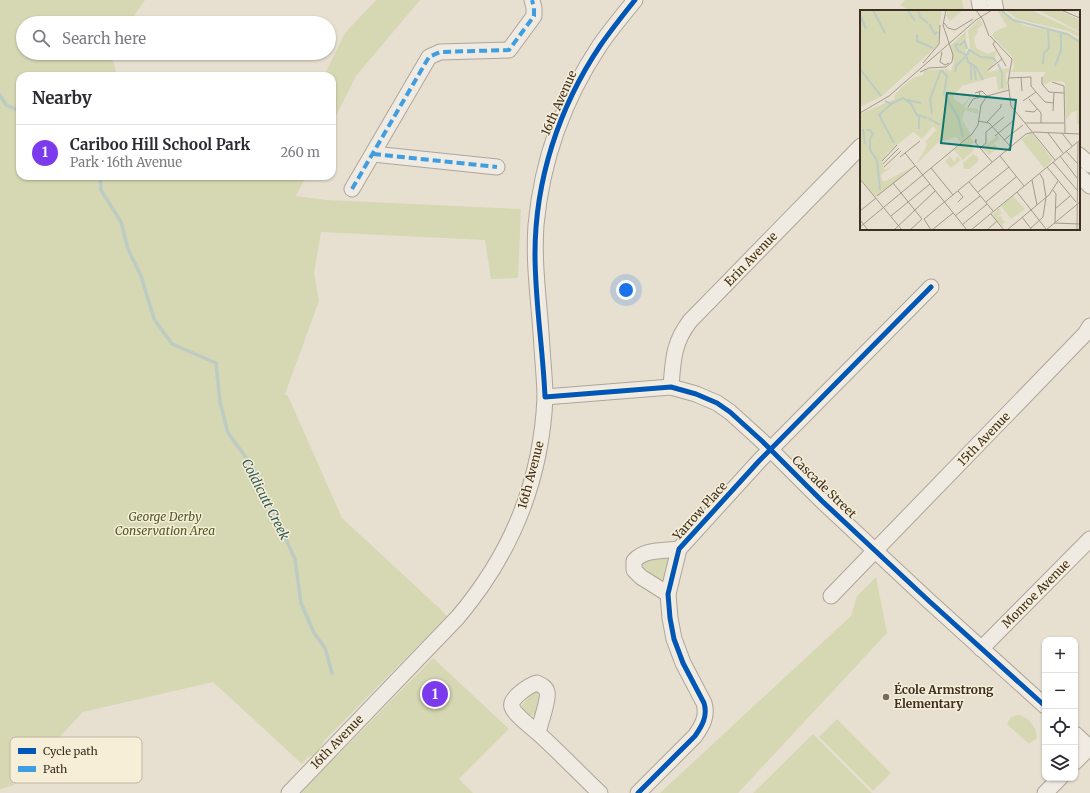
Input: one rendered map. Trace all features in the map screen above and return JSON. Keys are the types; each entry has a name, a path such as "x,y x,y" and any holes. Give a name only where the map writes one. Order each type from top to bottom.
{"street":[{"path":"352,189 428,57 440,52 509,50 534,16 532,0"},
{"name":"16th Avenue","path":"289,793 458,617 487,579 514,531 529,492 540,448 545,397 535,253 538,207 547,163 560,122 576,85 600,46 635,0"},
{"path":"979,0 981,10"},
{"path":"994,0 996,10"},
{"name":"Erin Avenue","path":"672,388 674,351 678,340 690,321 860,147"},
{"path":"373,154 497,167"},
{"path":"1080,157 1090,165"},
{"path":"1080,176 1090,186"},
{"name":"Yarrow Place","path":"638,793 695,736 705,717 705,708 702,698 683,663 674,640 670,618 668,594 679,549 718,504 931,287"},
{"name":"15th Avenue","path":"831,596 1085,334 1090,326"},
{"name":"Cascade Street","path":"545,397 672,388 696,394 717,403 730,412 771,449 822,501 981,649 1042,703"},
{"name":"Monroe Avenue","path":"981,649 1090,540"},
{"name":"Yarrow Place","path":"668,594 641,577 634,570 634,561 639,556 648,553 679,549"},
{"path":"538,733 600,793"},
{"path":"1078,737 1090,747 1078,759"},
{"path":"1045,793 1057,781"}],"green space":[{"name":"George Derby Conservation Area","path":"0,0 145,0 134,16 16,16 16,60 113,60 116,72 16,72 16,180 304,180 296,196 326,200 521,209 518,278 491,279 485,240 321,232 314,273 319,301 285,394 288,396 342,518 447,616 323,742 320,750 315,755 308,757 302,764 213,682 83,712 59,737 10,737 10,783 16,783 14,785 0,789"},
{"path":"376,0 420,0 356,76 336,116 336,72 326,72 332,60 336,60 336,51 345,33"},
{"path":"905,0 962,0 964,10 909,10 900,5"},
{"path":"669,558 663,582 642,565 642,562 645,561"},
{"path":"876,577 887,633 738,793 660,793 851,616 857,596"},
{"path":"433,658 509,729 459,779 473,793 301,793 322,771 324,765 330,758 337,756"},
{"path":"533,692 538,692 539,697 535,714 530,716 522,709 522,705"},
{"path":"1017,715 1025,717 1034,726 1037,738 1029,744 1007,724 1011,717"},
{"path":"837,719 891,773 873,791 819,737"},
{"path":"813,734 872,793 753,793"}],"waterway":[{"name":"Coldicutt Creek","path":"0,95 6,105 16,109"},
{"name":"Coldicutt Creek","path":"100,180 101,190 121,222 128,249 141,276 154,319 172,344 216,363 220,402 228,433 253,467 295,559 301,603 314,633 325,648 332,673"}],"marked path":[{"path":"352,189 429,57 440,52 509,50 534,16 532,0"},
{"path":"373,154 497,167"}],"cycle path":[{"path":"635,0 613,28 585,69 561,119 545,172 539,199 535,254 536,290 545,397 671,387 696,394 717,403 730,412 762,441 822,501 1042,703"},
{"path":"638,793 695,736 705,717 704,703 683,663 674,639 670,618 668,594 679,549 759,461 931,287"}],"place":[{"name":"Cariboo Hill School Park","path":"435,694"},
{"name":"École Armstrong Elementary","path":"886,697"}]}
